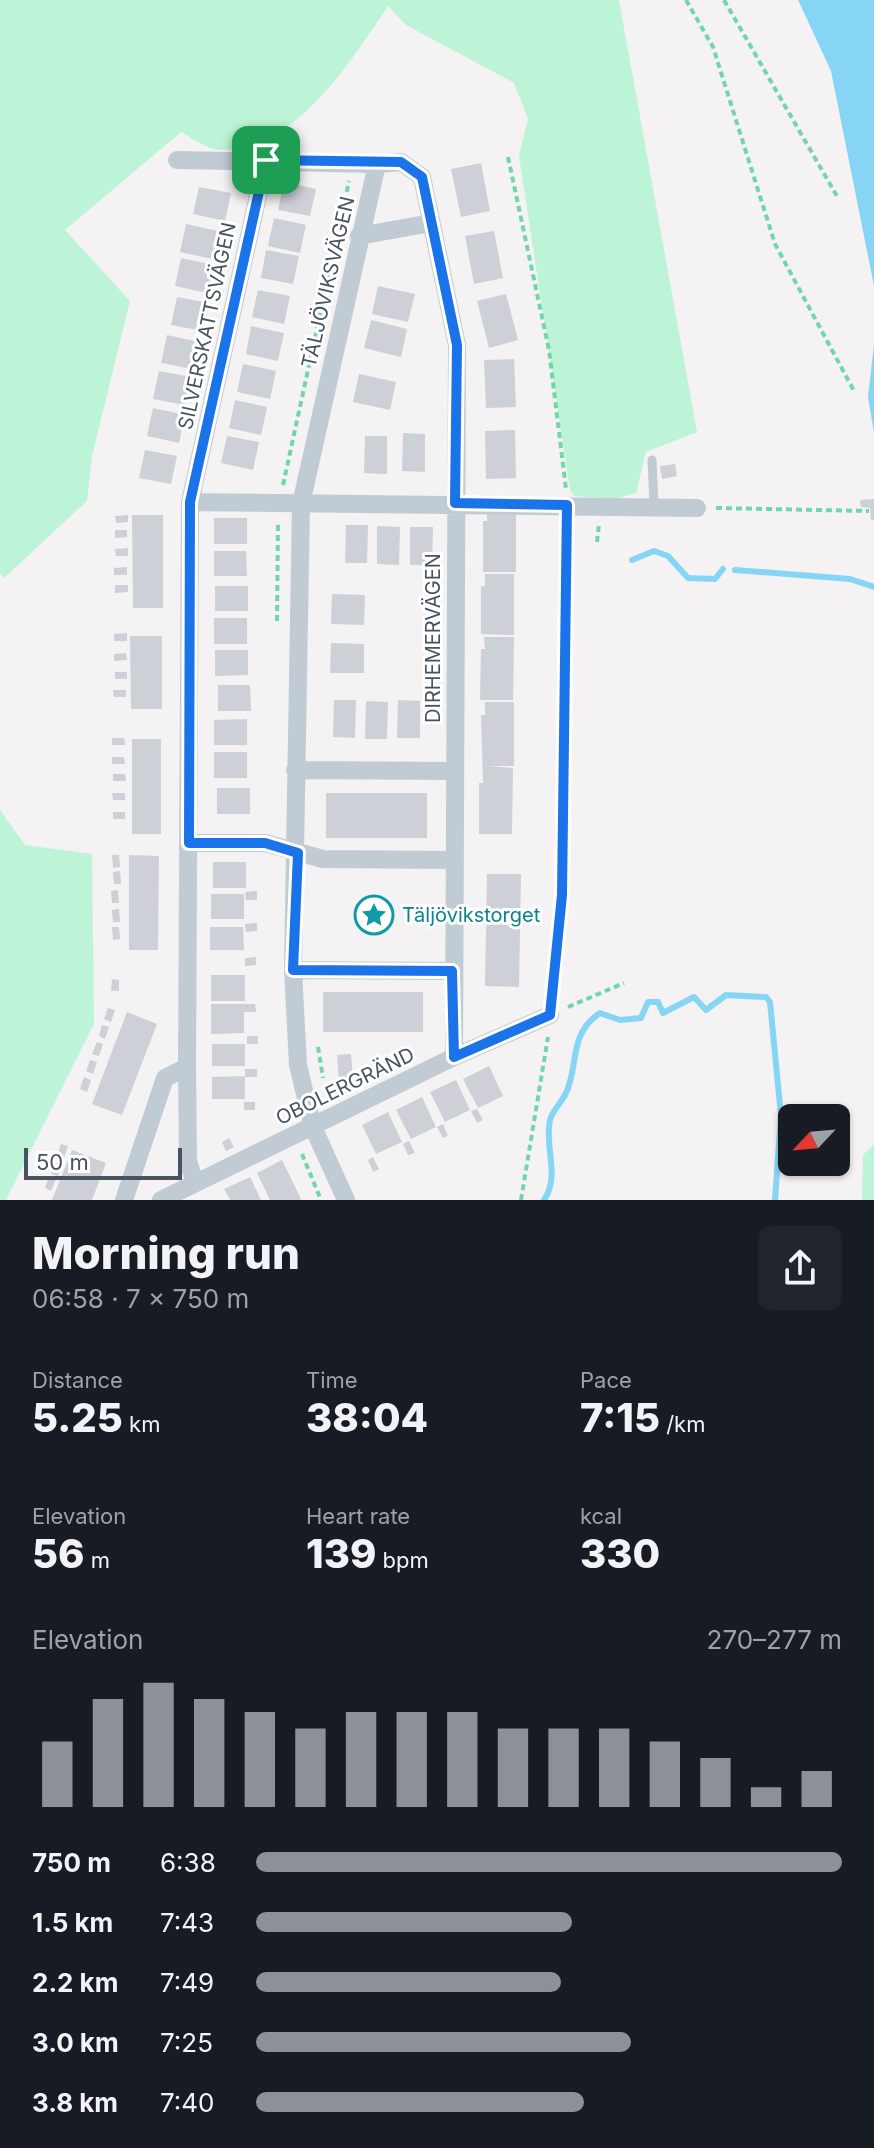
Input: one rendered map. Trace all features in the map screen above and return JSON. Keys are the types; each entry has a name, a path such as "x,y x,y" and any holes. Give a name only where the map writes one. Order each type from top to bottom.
{"street":[{"path":"177,160 401,162 413,167 422,177 431,223 359,236"},
{"name":"SILVERSKATTSVÄGEN","path":"195,1183 188,1161 187,1067 190,502 266,160"},
{"name":"TÄLJÖVIKSVÄGEN","path":"346,1200 313,1127 298,1065 293,970 298,853 295,770 301,504 377,164"},
{"name":"DIRHEMERVÄGEN","path":"431,223 457,345 454,1057"},
{"path":"190,502 654,505 697,508"},
{"path":"295,770 454,771"},
{"path":"189,843 265,843 323,859 454,860"},
{"path":"293,970 452,971"},
{"name":"OBOLERGRÄND","path":"161,1200 454,1057 550,1015"},
{"path":"124,1200 165,1078 187,1067"}],"lane":[{"path":"652,460 654,505"}],"path":[{"path":"686,0 713,47 775,244 854,391"},
{"path":"724,0 838,198"},
{"path":"508,157 549,350 567,505 562,895 550,1015 521,1200"},
{"path":"697,508 869,511"},
{"path":"550,1015 624,983"},
{"path":"316,1033 332,1117"}],"green space":[{"path":"0,0 619,0 697,432 646,452 636,493 614,499 574,496 570,490 519,156 528,119 514,83 406,25 388,6 357,52 319,99 273,136 248,146 220,150 205,146 181,132 65,230 130,301 92,456 87,501 4,578 0,573"},
{"path":"0,810 25,845 92,854 94,1024 6,1200 0,1200"},
{"path":"874,1144 874,1200 862,1200 863,1155"}],"water":[{"path":"798,0 874,0 874,286 831,71"},
{"path":"874,344 874,433 868,397"}],"building":[{"path":"481,163 490,211 461,217 451,169"},
{"path":"284,182 316,189 310,216 278,210"},
{"path":"199,187 231,193 225,221 193,214"},
{"path":"274,218 306,225 300,253 268,246"},
{"path":"186,224 218,231 213,259 180,252"},
{"path":"494,231 503,278 474,284 465,236"},
{"path":"266,250 299,256 293,284 261,278"},
{"path":"181,258 213,265 207,293 175,286"},
{"path":"378,286 415,294 408,322 372,314"},
{"path":"258,290 290,296 284,324 252,317"},
{"path":"506,294 518,340 489,348 477,301"},
{"path":"177,297 209,303 203,331 171,325"},
{"path":"371,320 407,329 401,357 364,348"},
{"path":"251,326 284,333 278,361 246,354"},
{"path":"167,335 199,342 193,369 161,363"},
{"path":"514,359 516,407 486,408 484,360"},
{"path":"243,364 276,371 270,399 237,392"},
{"path":"159,371 191,377 185,405 153,399"},
{"path":"359,374 396,382 390,410 353,402"},
{"path":"235,400 267,407 261,435 229,428"},
{"path":"153,408 185,415 179,443 147,436"},
{"path":"515,430 516,478 486,479 485,431"},
{"path":"403,433 425,434 425,472 402,471"},
{"path":"227,436 259,442 253,470 221,463"},
{"path":"365,436 387,436 387,474 364,473"},
{"path":"145,450 177,456 171,484 139,478"},
{"path":"675,464 677,476 662,479 660,466"},
{"path":"874,499 874,520 871,520 870,508 861,507 860,500"},
{"path":"487,514 516,514 516,572 483,572 483,521 487,521"},
{"path":"128,515 128,522 116,523 115,516"},
{"path":"132,515 163,515 163,608 133,608"},
{"path":"214,518 247,518 247,544 214,544"},
{"path":"346,525 368,525 367,563 345,563"},
{"path":"377,526 400,527 399,565 377,564"},
{"path":"410,527 433,527 432,565 410,565"},
{"path":"115,530 127,530 127,537 115,538"},
{"path":"128,548 128,556 116,556 115,549"},
{"path":"214,551 246,551 247,576 214,576"},
{"path":"127,567 127,575 114,575 114,568"},
{"path":"485,574 514,574 514,635 481,634 481,586 485,586"},
{"path":"115,585 128,585 128,592 115,593"},
{"path":"215,586 248,586 248,611 215,611"},
{"path":"332,594 365,595 364,625 331,624"},
{"path":"214,618 247,618 247,644 214,644"},
{"path":"127,633 127,641 114,641 114,634"},
{"path":"130,636 162,636 162,709 131,709"},
{"path":"484,637 514,637 513,700 480,700"},
{"path":"331,643 364,644 364,673 330,673"},
{"path":"215,650 248,650 248,675 215,676"},
{"path":"126,653 127,660 114,661 114,654"},
{"path":"115,672 127,672 127,679 115,679"},
{"path":"218,685 250,685 251,711 218,711"},
{"path":"113,690 126,690 126,697 114,697"},
{"path":"334,700 356,700 355,738 333,737"},
{"path":"398,700 420,701 420,738 397,738"},
{"path":"366,701 388,702 387,739 365,739"},
{"path":"485,702 514,702 514,766 488,766 513,768 512,834 479,834 479,783 483,783 481,715 485,715"},
{"path":"247,719 247,745 214,745 214,720"},
{"path":"112,738 124,738 125,745 112,745"},
{"path":"132,739 161,739 161,834 132,834"},
{"path":"214,752 247,752 247,778 214,778"},
{"path":"112,757 124,757 125,764 112,764"},
{"path":"113,774 125,774 126,781 113,781"},
{"path":"217,788 250,788 250,814 217,814"},
{"path":"112,793 125,793 125,800 113,800"},
{"path":"326,793 427,793 427,838 326,838"},
{"path":"113,812 125,812 125,819 113,819"},
{"path":"112,855 119,855 120,867 113,868"},
{"path":"129,855 159,856 158,950 129,950"},
{"path":"213,862 246,862 246,888 213,888"},
{"path":"120,871 121,884 114,884 113,872"},
{"path":"487,874 521,874 519,987 485,986"},
{"path":"118,890 119,903 112,903 111,891"},
{"path":"257,891 257,900 246,900 245,892"},
{"path":"211,894 244,894 244,919 211,919"},
{"path":"119,909 120,922 113,922 112,910"},
{"path":"257,923 257,931 246,932 245,924"},
{"path":"112,927 119,927 120,939 113,940"},
{"path":"210,927 243,927 244,950 210,950"},
{"path":"256,957 256,965 245,966 245,958"},
{"path":"211,975 245,975 245,1001 211,1001"},
{"path":"112,979 119,980 119,991 111,991"},
{"path":"323,992 423,992 423,1032 323,1032"},
{"path":"211,1004 255,1004 256,1012 244,1012 244,1033 211,1034"},
{"path":"108,1008 115,1010 111,1022 104,1019"},
{"path":"127,1012 157,1024 122,1115 92,1104"},
{"path":"102,1025 109,1027 105,1039 99,1036"},
{"path":"247,1036 258,1036 258,1044 247,1044"},
{"path":"97,1042 103,1044 99,1056 92,1054"},
{"path":"212,1044 245,1044 245,1066 212,1066"},
{"path":"351,1054 353,1080 339,1081 337,1055"},
{"path":"90,1060 97,1062 93,1074 86,1071"},
{"path":"489,1066 503,1096 478,1108 463,1079"},
{"path":"245,1069 257,1069 257,1077 245,1077"},
{"path":"245,1076 245,1099 212,1099 212,1077"},
{"path":"84,1077 91,1080 87,1092 80,1089"},
{"path":"456,1080 470,1110 445,1122 430,1092"},
{"path":"422,1097 436,1127 411,1139 396,1110"},
{"path":"244,1102 255,1102 255,1110 244,1110"},
{"path":"477,1109 483,1120 477,1123 471,1111"},
{"path":"388,1112 402,1142 376,1154 362,1125"},
{"path":"443,1124 448,1136 443,1138 437,1127"},
{"path":"229,1138 234,1147 226,1151 222,1142"},
{"path":"409,1141 415,1153 408,1155 403,1144"},
{"path":"61,1144 68,1146 64,1158 57,1156"},
{"path":"72,1150 106,1163 92,1200 52,1200"},
{"path":"373,1157 379,1169 373,1172 368,1160"},
{"path":"282,1160 300,1200 270,1200 257,1173"},
{"path":"55,1162 62,1164 58,1176 51,1174"},
{"path":"49,1176 56,1179 51,1191 45,1188"},
{"path":"250,1177 261,1200 230,1200 224,1189"}],"waterway":[{"path":"632,560 654,551 668,556 688,578 715,579 723,569"},
{"path":"735,570 850,579 874,587"},
{"path":"544,1200 552,1174 549,1123 565,1095 578,1041 590,1022 600,1013 620,1020 641,1018 648,1002 658,1002 663,1013 694,997 706,1010 726,995 766,997 770,1002 781,1116 775,1200"}],"place":[{"name":"Täljövikstorget","path":"374,915"}],"route":[{"path":"266,160 401,162 413,167 422,177 457,345 455,503 567,505 562,895 550,1015 454,1057 452,971 293,970 298,853 265,843 189,843 190,502 266,160"}]}
